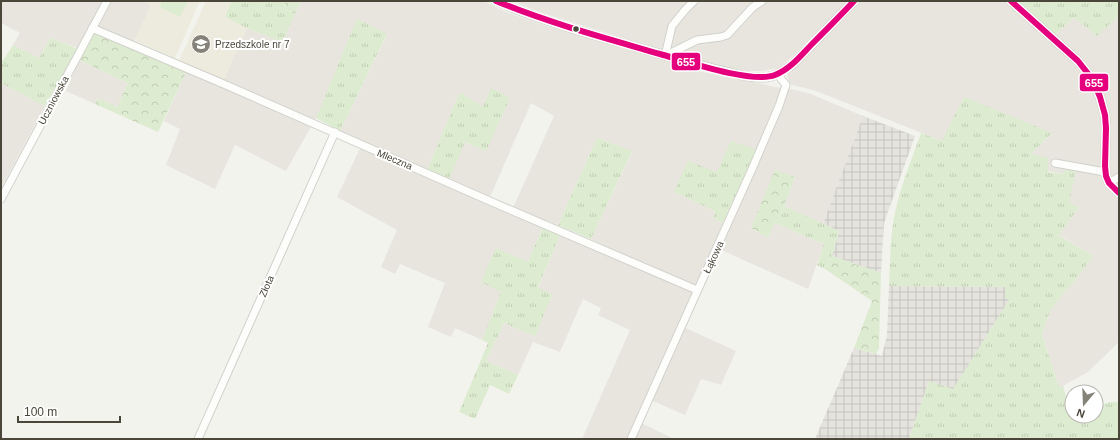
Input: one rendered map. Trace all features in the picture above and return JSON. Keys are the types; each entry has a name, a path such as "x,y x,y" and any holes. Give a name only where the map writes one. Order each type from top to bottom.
{"street":[{"name":"Uczniowska","path":"1,199 106,1"},
{"path":"496,1 513,4 541,19 665,56 748,77 768,78 778,75 792,65 854,1"},
{"path":"665,56 672,26 694,1"},
{"path":"665,56 697,40 727,35 753,7 762,1"},
{"path":"1011,1 1078,61 1093,80 1100,97 1106,128 1105,172 1109,184 1119,193"},
{"name":"Mleczna","path":"92,28 697,290"},
{"name":"Łąkowa","path":"631,439 779,106 786,85 778,75"},
{"name":"Złota","path":"198,439 335,132"},
{"path":"1055,163 1105,172"},
{"path":"1109,184 1119,177"}],"shaded area":[{"path":"1,1 143,1 151,5 130,48 95,34 85,51 51,38 39,58 13,45 20,33 1,23"},
{"path":"143,1 200,1 175,58 134,40 151,5"},
{"path":"206,1 232,1 225,17 247,28 224,80 179,61"},
{"path":"301,1 484,1 503,11 546,26 663,59 692,70 781,88 757,150 717,172 674,192 715,211 713,218 723,223 695,287 591,239 632,152 597,138 558,225 546,220 528,262 496,248 501,292 482,340 455,328 451,337 428,327 445,283 400,264 395,274 381,267 397,230 337,197 363,142 340,131 387,35 316,118 286,171 235,145 215,189 166,165 180,129 164,121 186,72 221,86 247,28 282,42","holes":["461,94 483,107 486,151 465,142 427,170 458,96","531,103 554,116 513,208 490,197"]},
{"path":"517,1 851,1 786,62 777,68 761,71 743,71 699,61 542,13 517,3"},
{"path":"858,1 1005,1 1050,40 1074,17 1097,35 1119,15 1119,342 1088,372 1059,388 1042,333 1050,311 1067,289 1068,290 1093,256 1059,235 1079,207 1069,203 1065,174 1047,171 1031,154 1052,133 942,141 816,91 789,84 787,73"},
{"path":"79,60 128,83 117,107 98,98 95,104 66,91"},
{"path":"1,83 45,106 1,188"},
{"path":"787,88 811,94 863,116 823,224 784,206 795,177 751,228 768,237 775,223 824,244 808,289 719,249"},
{"path":"863,116 915,136 884,223 881,273 832,256 839,231 823,224"},
{"path":"560,235 693,292 679,325 736,351 721,385 701,379 685,415 646,398 635,420 672,438 671,439 582,439 630,330 598,315 601,308 583,299 560,352 533,342 518,375 486,361 504,323 535,336 538,288"},
{"path":"889,286 1005,287 1005,298 1009,300 953,390 929,381 909,439 815,439 854,348 882,356 887,335"}],"green space":[{"path":"162,1 188,1 180,17 160,7"},
{"path":"232,1 286,1 283,9 295,14 282,42 247,28 225,17"},
{"path":"286,1 301,1 295,14 283,9"},
{"path":"1016,1 1090,1 1093,3 1095,1 1119,1 1119,15 1097,36 1074,17 1055,35"},
{"path":"357,19 387,34 340,131 316,118"},
{"path":"95,33 186,72 158,132 95,104 98,98 117,107 128,83 79,60"},
{"path":"51,38 78,49 45,106 1,83 1,63 13,45 39,58"},
{"path":"491,88 510,98 486,151 465,142 449,179 427,170 458,96 461,93 483,107"},
{"path":"964,97 1052,133 1031,154 1048,158 1048,172 1064,174 1066,168 1076,170 1069,202 1079,207 1059,235 1093,256 1068,290 1067,289 1050,311 1042,334 1059,388 1063,386 1064,389 1064,424 1104,424 1104,404 1110,402 1119,402 1119,439 909,439 929,381 953,389 1009,300 1005,298 1005,287 889,286 890,252 896,207 921,133 942,141"},
{"path":"597,138 632,151 591,239 558,225"},
{"path":"731,141 757,150 723,223 713,218 715,211 674,192 688,161 717,172"},
{"path":"775,170 795,177 784,206 768,237 751,228"},
{"path":"784,206 839,231 832,256 825,269 817,265 824,244 775,223"},
{"path":"543,227 560,235 538,287 552,295 535,336 504,323 486,361 518,375 509,394 490,385 475,419 459,412 488,343 482,340 501,292 481,282 496,248 528,262"},
{"path":"832,256 881,273 879,348 876,354 854,348 872,301 825,269"}],"transit line":[{"name":"655","path":"496,1 577,30 701,66 735,74 764,77 775,75 791,65 854,1"},
{"name":"655","path":"1011,1 1078,61 1093,80 1105,115 1106,176 1109,183 1119,193"}],"place":[{"name":"Przedszkole nr 7","path":"201,44"}]}
